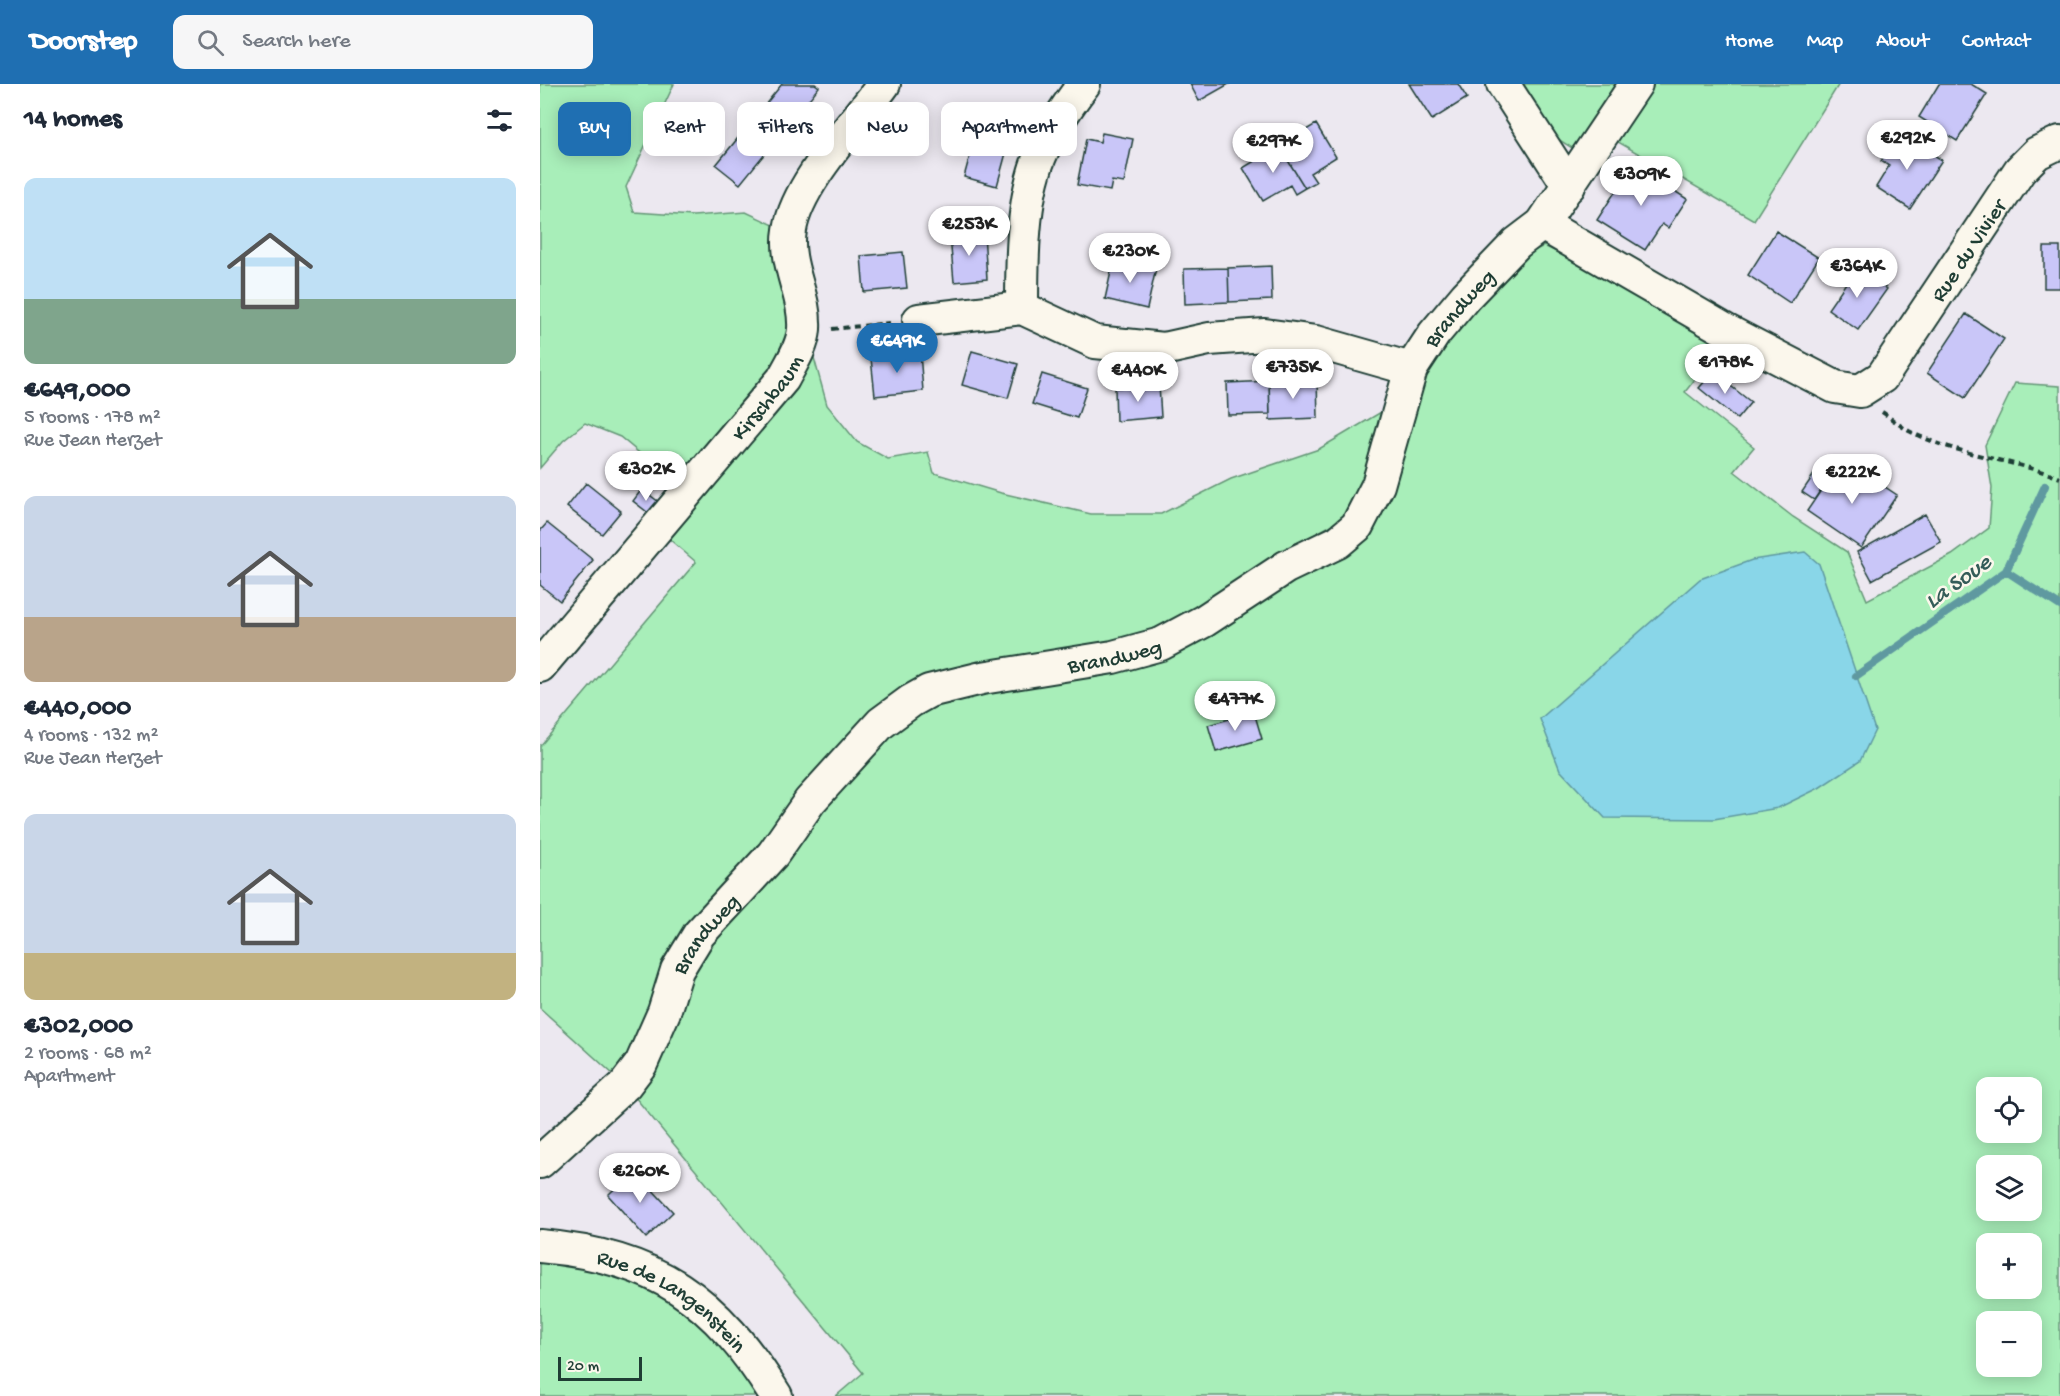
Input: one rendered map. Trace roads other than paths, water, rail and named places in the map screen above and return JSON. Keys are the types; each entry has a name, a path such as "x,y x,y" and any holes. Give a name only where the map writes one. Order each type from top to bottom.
{"street":[{"name":"Kirschbaum","path":"540,666 783,379 804,332 804,314 789,262 790,229 797,208 813,178 884,84"},
{"path":"1022,308 1022,261 1029,203 1040,157 1067,106 1084,84"},
{"path":"1503,84 1569,186"},
{"name":"Brandweg","path":"540,1162 616,1093 641,1064 664,1012 678,970 699,934 773,854 810,801 881,723 929,691 981,678 1113,657 1161,644 1204,621 1286,567 1338,542 1357,526 1369,506 1398,421 1411,369 1434,334 1466,296 1517,243 1542,224 1636,84"},
{"name":"Rue du Vivier","path":"1542,224 1727,331 1835,387 1860,391 1882,377 2019,170 2037,153 2060,142"},
{"path":"919,320 1022,308 1095,342 1164,349 1209,339 1265,335 1316,342 1411,369"},
{"name":"Rue de Langenstein","path":"540,1245 610,1257 651,1273 690,1294 720,1320 751,1356 776,1396"}],"water":[{"path":"1805,552 1819,564 1875,730 1860,761 1819,788 1778,808 1714,819 1605,818 1560,770 1540,719 1700,579 1752,560"}],"waterway":[{"name":"La Soue","path":"1856,676 2006,571 2045,486"},
{"path":"2006,571 2060,606"}]}
